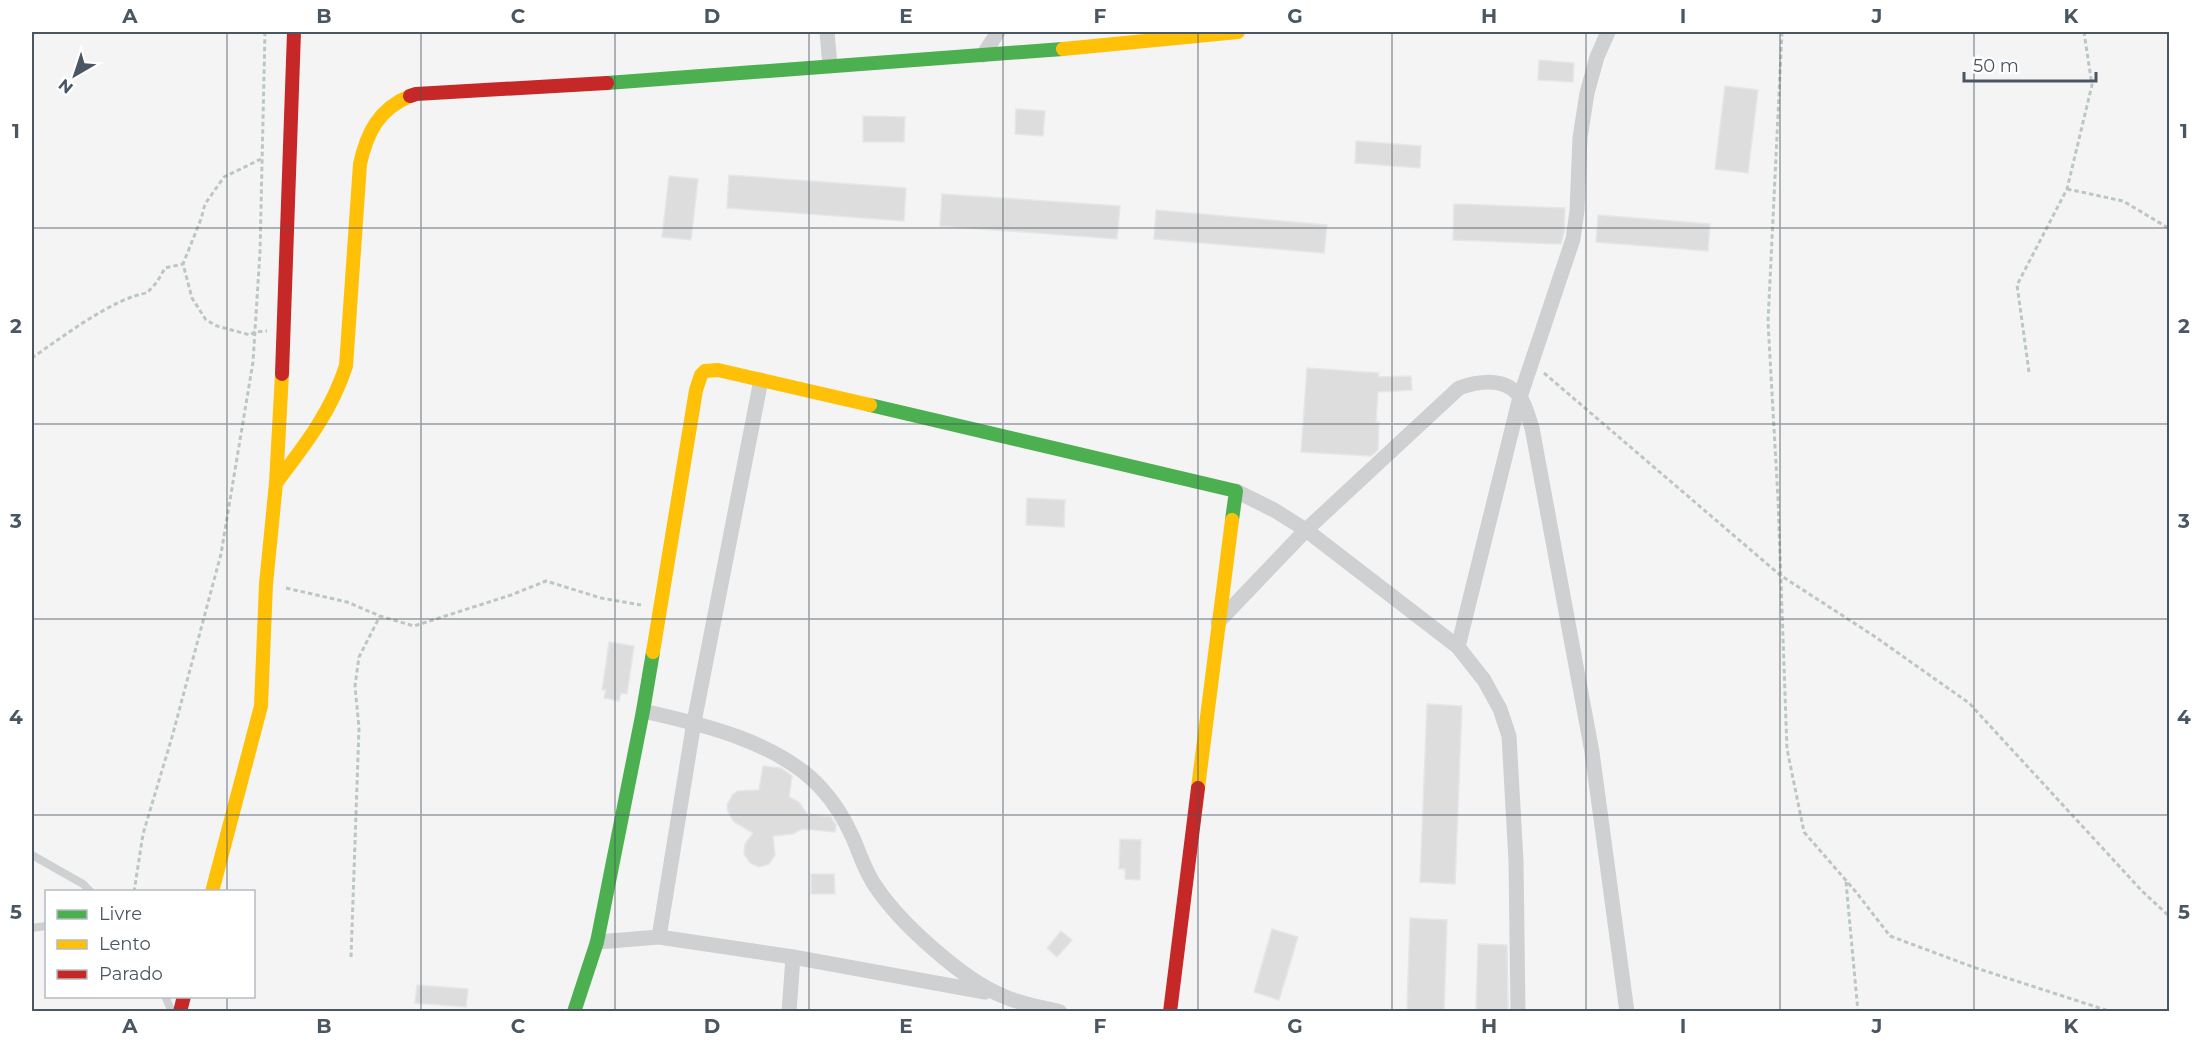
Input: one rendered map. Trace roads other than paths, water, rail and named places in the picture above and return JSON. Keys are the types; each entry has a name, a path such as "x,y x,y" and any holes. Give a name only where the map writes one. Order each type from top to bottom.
{"street":[{"path":"212,890 261,706 266,584 276,483 284,335 294,32"},
{"path":"827,32 830,66"},
{"path":"983,55 998,32"},
{"path":"276,483 315,431 338,391 346,366 350,336 360,164 364,146 373,127 383,112 396,102 416,94 428,93 655,81 1102,46 1238,32"},
{"path":"1458,647 1520,397 1573,240 1577,212 1580,138 1587,93 1597,57 1608,32"},
{"path":"574,1011 597,942 643,711 698,381 705,371 712,370 1236,491 1274,510 1306,530 1458,647 1484,680 1500,709 1509,736 1516,861 1518,1011"},
{"path":"659,937 694,722 761,380"},
{"path":"1218,622 1306,530 1459,388 1491,381 1506,386 1520,397 1532,428 1592,753 1627,1011"},
{"path":"1170,1011 1236,491"},
{"path":"643,711 694,722 759,746 793,764 821,787 844,821 875,887 902,919 935,951 965,974 1002,996"},
{"path":"597,942 659,937 973,988 1060,1011"},
{"path":"789,1011 793,957"}],"lane":[{"path":"32,855 90,890"}]}
